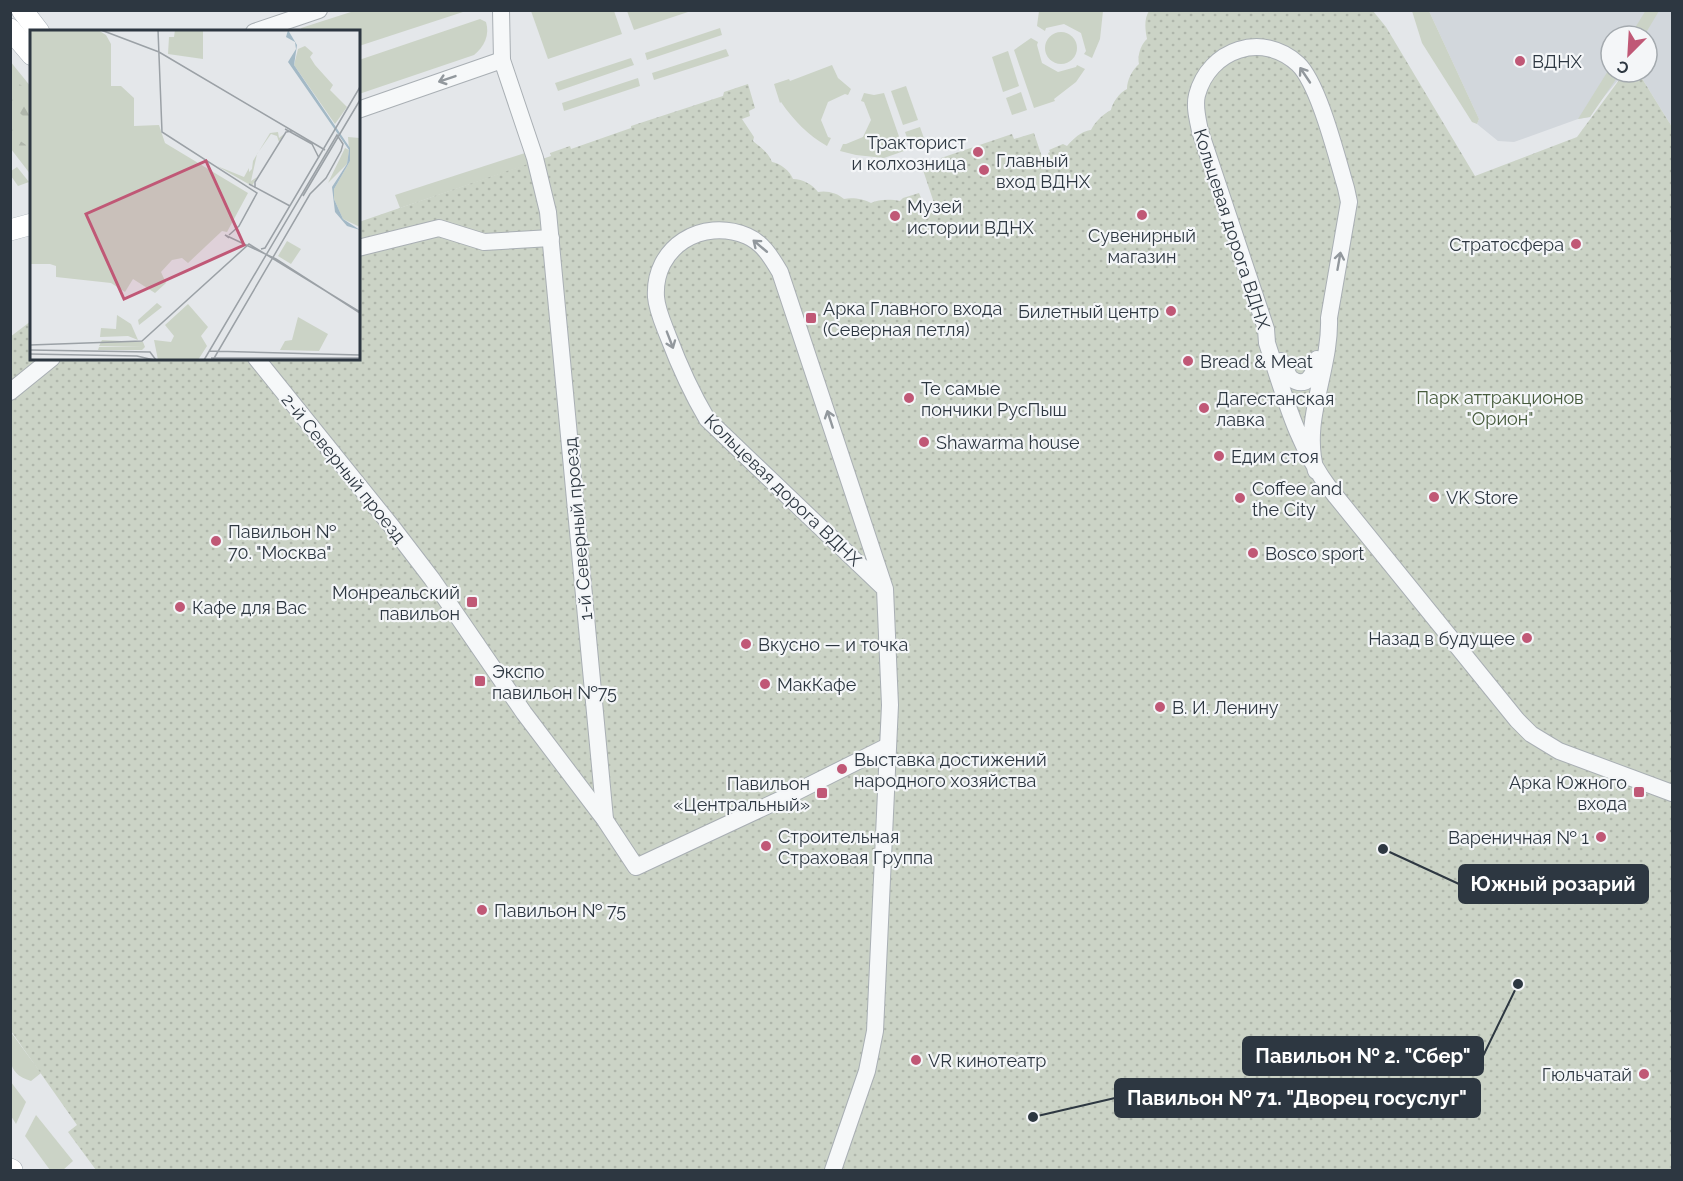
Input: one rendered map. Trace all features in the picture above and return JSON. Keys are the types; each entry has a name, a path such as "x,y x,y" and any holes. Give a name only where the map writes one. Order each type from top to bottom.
{"main road":[{"path":"22,10 37,30"},
{"path":"20,38 30,52"},
{"path":"10,230 30,225"}],"street":[{"path":"260,30 319,10"},
{"name":"1-й Северный проезд","path":"501,10 502,60 535,158 548,212 605,820"},
{"name":"Кольцевая дорога ВДНХ","path":"1316,471 1312,452 1312,435 1348,210 1346,188 1318,101 1305,73 1299,65 1281,53 1260,46 1250,46 1231,53 1214,65 1201,85 1196,109 1203,140 1266,329 1267,343 1299,437 1316,471 1530,734 1559,751 1672,793"},
{"path":"360,109 502,60"},
{"path":"360,248 439,228 484,242 551,238"},
{"name":"Кольцевая дорога ВДНХ","path":"833,1170 862,1088 874,1043 890,705 885,589 780,272 767,250 748,236 726,229 703,231 681,241 666,256 660,268 656,296 659,312 689,388 707,419 885,589"},
{"path":"1266,329 1274,341 1286,373 1290,378 1301,383 1307,382 1314,373 1322,332 1329,318"},
{"path":"10,392 50,360"},
{"name":"2-й Северный проезд","path":"258,360 432,579 524,713 605,820 636,867 778,801 888,746"},
{"path":"831,538 843,544 854,542 861,537 865,526"}],"shaded area":[{"path":"1429,11 1672,11 1672,127 1645,84 1659,84 1659,24 1599,24 1599,84 1615,84 1590,117 1578,119 1514,142 1498,141 1477,124 1479,119"}],"green space":[{"path":"354,10 466,11 360,46 360,30 302,30 301,28"},
{"path":"627,10 691,11 634,30"},
{"path":"1646,10 1659,11 1651,24 1637,24"},
{"path":"531,11 614,11 622,34 548,59"},
{"path":"1039,11 1103,11 1100,39 1092,58 1084,54 1086,51 1081,33 1064,24 1046,28 1045,31 1037,26"},
{"name":"Выставка достижений народного хозяйства","path":"1149,11 1373,11 1386,27 1475,176 1577,137 1616,84 1645,84 1672,127 1672,1170 96,1170 68,1132 77,1125 11,1031 10,337 30,322 30,360 360,360 360,222 551,156 550,153 570,146 571,149 631,128 631,126 723,96 724,92 748,84 755,108 749,111 750,116 742,119 754,137 753,141 772,162 787,170 793,179 807,183 818,192 828,192 844,199 865,200 871,203 885,200 900,201 919,193 926,210 935,206 923,170 942,163 941,158 1012,134 1014,139 1034,133 1046,169 1053,167 1049,150 1063,144 1067,146 1081,134 1091,130 1111,110 1119,95 1127,89 1130,75 1139,64 1141,47 1147,39 1145,24"},
{"path":"1412,11 1429,11 1479,119 1477,124 1472,122 1422,43"},
{"path":"480,19 486,22 487,36 481,48 474,55 360,94 360,60"},
{"path":"720,28 722,35 647,60 645,53"},
{"path":"1061,32 1072,37 1077,48 1072,59 1061,64 1050,59 1045,48 1050,37"},
{"path":"1031,38 1038,42 1042,63 1058,72 1077,65 1085,69 1076,82 1054,99 1055,101 1034,108 1014,50"},
{"path":"726,49 729,56 654,80 652,73"},
{"path":"1008,51 1019,86 1003,92 992,57"},
{"path":"631,58 634,65 558,91 555,83"},
{"path":"10,61 30,86 30,174 11,149"},
{"path":"832,65 838,78 851,89 848,95 845,94 828,102 821,120 828,137 831,138 827,146 802,127 780,103 774,84 789,79 790,81"},
{"path":"638,78 640,86 564,111 562,103"},
{"path":"11,81 21,85 30,95 30,138 19,133 19,140 26,145 25,156 20,156 11,146 11,124 14,121 25,121 26,119 17,110 11,110"},
{"path":"1600,84 1613,84 1590,117 1578,119"},
{"path":"906,86 918,120 903,125 891,91"},
{"path":"1021,92 1027,110 1012,115 1006,98"},
{"path":"864,93 874,95 884,93 904,151 884,158 840,151 843,144 863,137 871,120 864,102 861,101"},
{"path":"920,127 926,144 911,149 905,132"},
{"path":"525,153 529,164 400,208 395,195"},
{"path":"17,167 29,182 18,186 11,176 11,171"},
{"path":"10,1031 41,1073 31,1081 16,1073 13,1068 10,1055"},
{"path":"11,1082 26,1102 16,1124 11,1116"},
{"path":"36,1115 73,1161 63,1170 50,1170 25,1136"}],"place":[{"name":"ВДНХ","path":"1520,61"},
{"name":"Тракторист и колхозница","path":"978,152"},
{"name":"Главный вход ВДНХ","path":"984,170"},
{"name":"Сувенирный магазин","path":"1142,215"},
{"name":"Музей истории ВДНХ","path":"895,216"},
{"name":"Стратосфера","path":"1576,244"},
{"name":"Билетный центр","path":"1171,311"},
{"name":"Арка Главного входа (Северная петля)","path":"811,318"},
{"name":"Bread & Meat","path":"1188,361"},
{"name":"Те самые пончики РусПыш","path":"909,398"},
{"name":"Дагестанская лавка","path":"1204,408"},
{"name":"Shawarma house","path":"924,442"},
{"name":"Едим стоя","path":"1219,456"},
{"name":"VK Store","path":"1434,497"},
{"name":"Coffee and the City","path":"1240,498"},
{"name":"Павильон № 70. \"Москва\"","path":"216,541"},
{"name":"Bosco sport","path":"1253,553"},
{"name":"Монреальский павильон","path":"472,602"},
{"name":"Кафе для Вас","path":"180,607"},
{"name":"Назад в будущее","path":"1527,638"},
{"name":"Вкусно — и точка","path":"746,644"},
{"name":"Экспо павильон №75","path":"480,681"},
{"name":"МакКафе","path":"765,684"},
{"name":"В. И. Ленину","path":"1160,707"},
{"name":"Выставка достижений народного хозяйства","path":"842,769"},
{"name":"Арка Южного входа","path":"1639,792"},
{"name":"Павильон «Центральный»","path":"822,793"},
{"name":"Вареничная № 1","path":"1601,837"},
{"name":"Строительная Страховая Группа","path":"766,846"},
{"name":"Южный розарий","path":"1383,849"},
{"name":"Павильон № 75","path":"482,910"},
{"name":"Павильон № 2. \"Сбер\"","path":"1518,984"},
{"name":"VR кинотеатр","path":"916,1060"},
{"name":"Гюльчатай","path":"1644,1074"},
{"name":"Павильон № 71. \"Дворец госуслуг\"","path":"1033,1117"}],"park label":[{"name":"Парк аттракционов \"Орион\"","path":"1500,407"}]}
